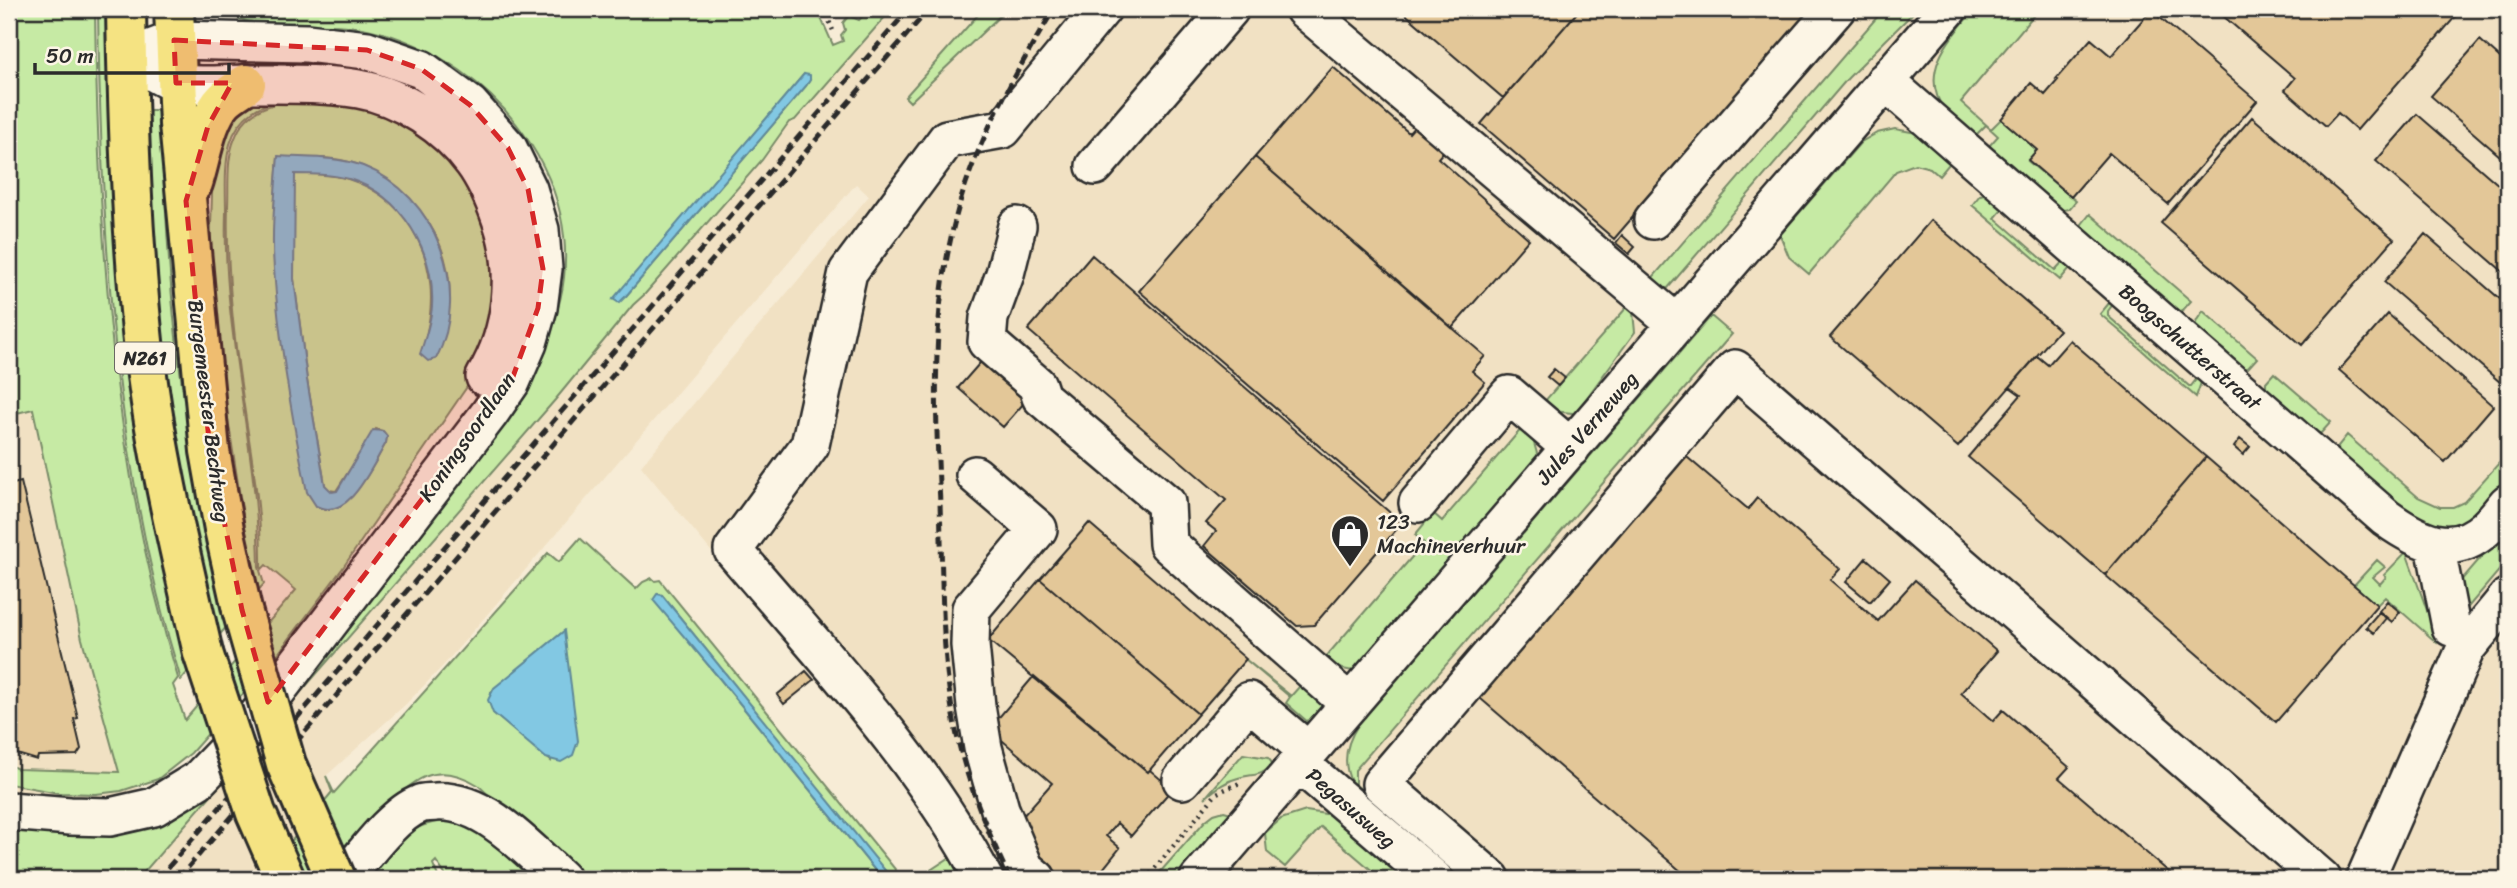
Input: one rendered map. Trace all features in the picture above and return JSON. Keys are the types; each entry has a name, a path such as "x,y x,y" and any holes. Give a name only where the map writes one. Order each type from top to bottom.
{"main road":[{"name":"N261","path":"126,9 133,198 145,361 163,467 203,653 256,813 285,879"},
{"name":"Burgemeester Bechtweg","path":"174,24 176,83 210,451 224,529 242,610 286,764 336,879"},
{"path":"186,201 201,159 208,126 222,102 246,83"}],"street":[{"path":"984,879 961,837 887,732 733,550 810,446 848,272 947,139 1003,129 1102,9"},
{"path":"1095,166 1230,9"},
{"path":"1304,9 1677,324"},
{"path":"1653,220 1836,9"},
{"name":"Jules Verneweg","path":"1199,879 1948,9"},
{"name":"Koningsoordlaan","path":"9,790 72,804 108,803 150,792 186,770 242,716 365,551 487,374 503,336 510,305 511,270 506,234 493,198 473,162 443,130 402,104 361,89 308,83 176,83 127,58 174,24 367,50 421,69 470,105 508,148 528,188 540,230 543,269 538,308 528,343 510,382 249,727 198,780 154,807 110,817 9,811"},
{"name":"Boogschutterstraat","path":"1885,81 2386,518 2407,533 2435,545"},
{"path":"1017,226 1005,274 989,318 987,342 1037,385 1041,397 1166,503 1168,544 1350,704"},
{"path":"1490,879 1381,785 1735,369 2322,879"},
{"path":"1418,503 1509,395 1571,448"},
{"path":"975,475 1038,529 971,609 970,645 981,737 1000,809 1025,869 1037,879"},
{"path":"2451,627 2435,545 2461,543 2477,534 2485,529 2508,503"},
{"path":"2365,879 2466,648 2508,597"},
{"name":"Pegasusweg","path":"1182,780 1249,701 1299,765 1434,879"},
{"path":"344,879 391,824 420,803 444,802 467,805 509,832 561,879"}],"path":[{"path":"824,9 834,33"},
{"path":"1146,879 1217,793 1241,782 1299,765"}],"highlighted area":[{"path":"174,40 367,50 421,69 470,105 508,148 528,189 543,269 538,308 511,382 268,702 242,610 210,451 186,201 208,126 232,83 176,83"}],"shaded area":[{"path":"9,9 116,730 159,846 9,879"},
{"path":"892,9 983,9 906,97 910,102 1007,9 2508,9 2508,879 980,879 641,466 869,196 856,184 443,666 406,704 326,776 332,792 260,879 138,879 555,400 633,305 762,160 789,122 795,119"}],"green space":[{"path":"9,9 95,9 100,178 113,347 138,514 156,597 178,678 173,685 185,720 296,590 266,565 262,569 261,567 258,501 233,323 228,230 229,163 239,130 256,112 289,102 260,107 245,118 230,144 226,169 229,302 253,478 259,567 264,584 255,594 224,393 210,257 213,163 235,109 278,93 402,115 472,180 502,281 473,378 342,569 274,659 191,753 158,779 121,791 96,794 59,793 9,784 9,765 18,769 119,772 82,639 33,409 9,415","holes":["278,157 344,161 370,169 385,178 414,203 435,234 449,281 448,322 427,331 431,307 426,261 418,239 406,220 390,202 371,189 348,179 294,173 294,279 307,380 328,490 336,491 376,429 387,436 386,443 360,487 342,505 332,509 321,508 274,269"]},
{"path":"98,9 111,9 192,667 181,680 158,598 126,432 108,263"},
{"path":"216,9 817,9 833,45 843,41 843,23 854,9 858,9 852,17 859,20 869,9 892,9 795,120 789,122 762,160 633,305 555,400 138,879 9,879 9,817 162,812 546,339 562,288 564,238 553,189 531,144 499,104 460,71 416,45 367,29 269,24 233,17","holes":["804,74 810,80 626,296 614,299"]},
{"path":"983,9 1007,9 910,102 905,97"},
{"path":"1884,9 1917,9 1848,78 1668,288 1656,289 1648,283"},
{"path":"1975,9 2039,9 1961,102 1991,129 2001,119 2037,150 2028,161 2076,201 2069,209 2058,211 1990,153 1989,146 1998,136 1986,125 1977,134 1968,135 1947,114 1937,97 1936,69 1940,56"},
{"path":"150,110 162,110 167,233 183,395 230,623 215,640 159,352 146,126"},
{"path":"1895,129 1922,134 1954,158 1939,176 1930,168 1915,164 1896,171 1809,274 1789,257 1780,235 1861,142 1877,133"},
{"path":"1994,192 2007,204 1995,218 2055,270 2069,257 2070,268 2060,280 1972,205 1980,195"},
{"path":"2090,214 2191,301 2184,309 2176,313 2082,232 2082,224"},
{"path":"2115,296 2116,300 2108,311 2108,316 2189,386 2202,372 2204,374 2196,397 2100,314"},
{"path":"1627,307 1633,312 1635,332 1574,415 1553,411 1543,403"},
{"path":"2203,311 2257,358 2248,368 2242,369 2194,329"},
{"path":"1711,316 1732,334 1355,770 1355,784 1465,879 1453,879 1362,799 1348,773 1346,758 1349,742 1358,725"},
{"path":"2274,373 2331,422 2321,433 2315,433 2266,390 2266,382"},
{"path":"1522,428 1532,436 1538,457 1353,671 1332,667 1324,659 1424,543 1415,535 1433,513 1442,521"},
{"path":"2347,435 2418,497 2440,507 2453,507 2464,502 2508,453 2508,483 2481,514 2457,525 2432,525 2409,513 2339,454 2338,446"},
{"path":"2508,526 2508,560 2458,619 2452,591"},
{"path":"580,538 636,589 652,578 655,581 660,580 903,879 892,879 867,850 662,595 658,594 654,600 882,879 577,879 478,785 463,777 437,773 414,782 404,790 349,841 316,879 260,879 332,792 326,776 334,793 548,553 559,562","holes":["564,631 551,761 493,713 491,692"]},
{"path":"2406,552 2437,643 2385,597 2377,605 2354,585 2377,560 2385,567 2373,577 2380,584 2386,577 2384,575"},
{"path":"1245,659 1291,696 1307,678 1325,704 1309,723 1286,703 1290,697"},
{"path":"1243,754 1268,758 1273,764 1261,773 1229,781 1205,798"},
{"path":"1224,811 1231,813 1174,879 1154,879 1205,821"},
{"path":"1306,811 1332,815 1412,879 1382,879 1321,827 1285,867 1267,852 1265,833 1281,819"},
{"path":"452,821 480,829 539,879 448,879 436,861 433,864 439,879 368,879 385,851 399,838 424,825"},
{"path":"955,854 969,879 917,879"}],"water":[{"path":"804,74 810,75 806,86 626,296 619,303 613,299"},
{"path":"278,156 342,160 363,166 389,180 410,198 428,221 440,247 448,275 450,304 446,332 436,359 428,361 420,354 432,306 431,286 428,266 412,228 385,198 368,187 336,176 295,174 294,279 307,380 325,485 332,492 337,491 373,430 383,431 387,436 386,443 358,490 339,507 328,509 316,506 307,492 283,353 273,255"},
{"path":"657,594 662,595 892,879 882,879 653,600"},
{"path":"564,631 578,741 573,755 561,762 546,758 493,713 488,700 494,688"}],"building":[{"path":"1405,9 1580,9 1503,98 1403,12"},
{"path":"1580,9 1812,9 1614,239 1481,124"},
{"path":"2215,9 2462,9 2357,130 2338,113 2326,126 2285,90 2295,78"},
{"path":"2151,10 2257,101 2168,204 2109,153 2071,197 2028,160 2037,150 2001,119 2031,83 2045,95 2091,39 2111,56"},
{"path":"2480,40 2508,65 2508,163 2431,96"},
{"path":"1333,67 1409,133 1423,117 1452,142 1438,158 1529,239 1452,328 1255,157"},
{"path":"2417,114 2508,193 2508,276 2376,161"},
{"path":"2252,117 2394,239 2302,345 2161,223"},
{"path":"1255,157 1485,356 1472,371 1485,382 1383,501 1139,291"},
{"path":"1931,220 2059,330 1958,447 1830,337"},
{"path":"2425,234 2508,306 2508,389 2384,282"},
{"path":"1622,235 1635,247 1629,254 1616,243"},
{"path":"1092,255 1402,523 1314,625 1297,626 1204,546 1216,531 1206,523 1226,500 1028,330"},
{"path":"2388,314 2493,406 2445,462 2339,370"},
{"path":"2070,340 2206,457 2105,575 1968,457 2021,395 2010,387 2037,356 2048,365"},
{"path":"986,356 1031,395 1003,427 958,388"},
{"path":"1554,369 1565,378 1558,386 1547,377"},
{"path":"2240,439 2250,447 2243,455 2234,447"},
{"path":"1681,452 1748,509 1757,498 1840,569 1830,580 1878,621 1915,580 1997,651 1961,693 1993,721 2003,710 2069,767 2059,778 2177,879 1690,879 1474,693"},
{"path":"2206,457 2377,605 2276,722 2105,575"},
{"path":"21,482 78,718 74,719 81,749 77,755 38,756 37,760 10,752 9,748 9,485"},
{"path":"1089,523 1246,659 1198,714 1040,579"},
{"path":"1866,558 1890,579 1870,602 1846,582"},
{"path":"1040,579 1198,714 1148,772 988,640"},
{"path":"2387,601 2400,612 2392,622 2379,611"},
{"path":"2379,612 2386,618 2374,633 2366,627"},
{"path":"806,671 814,680 784,704 777,695"},
{"path":"1034,676 1172,789 1131,836 1117,823 1106,836 1120,848 1095,879 1048,879 1014,826 1052,783 989,729"}],"railway":[{"path":"158,879 909,9"},
{"path":"178,879 929,9"},
{"path":"1010,879 983,819 967,772 950,694 942,599 937,355 949,245 966,183 999,106 1054,9"}],"place":[{"name":"123 Machineverhuur","path":"1350,568"}]}
